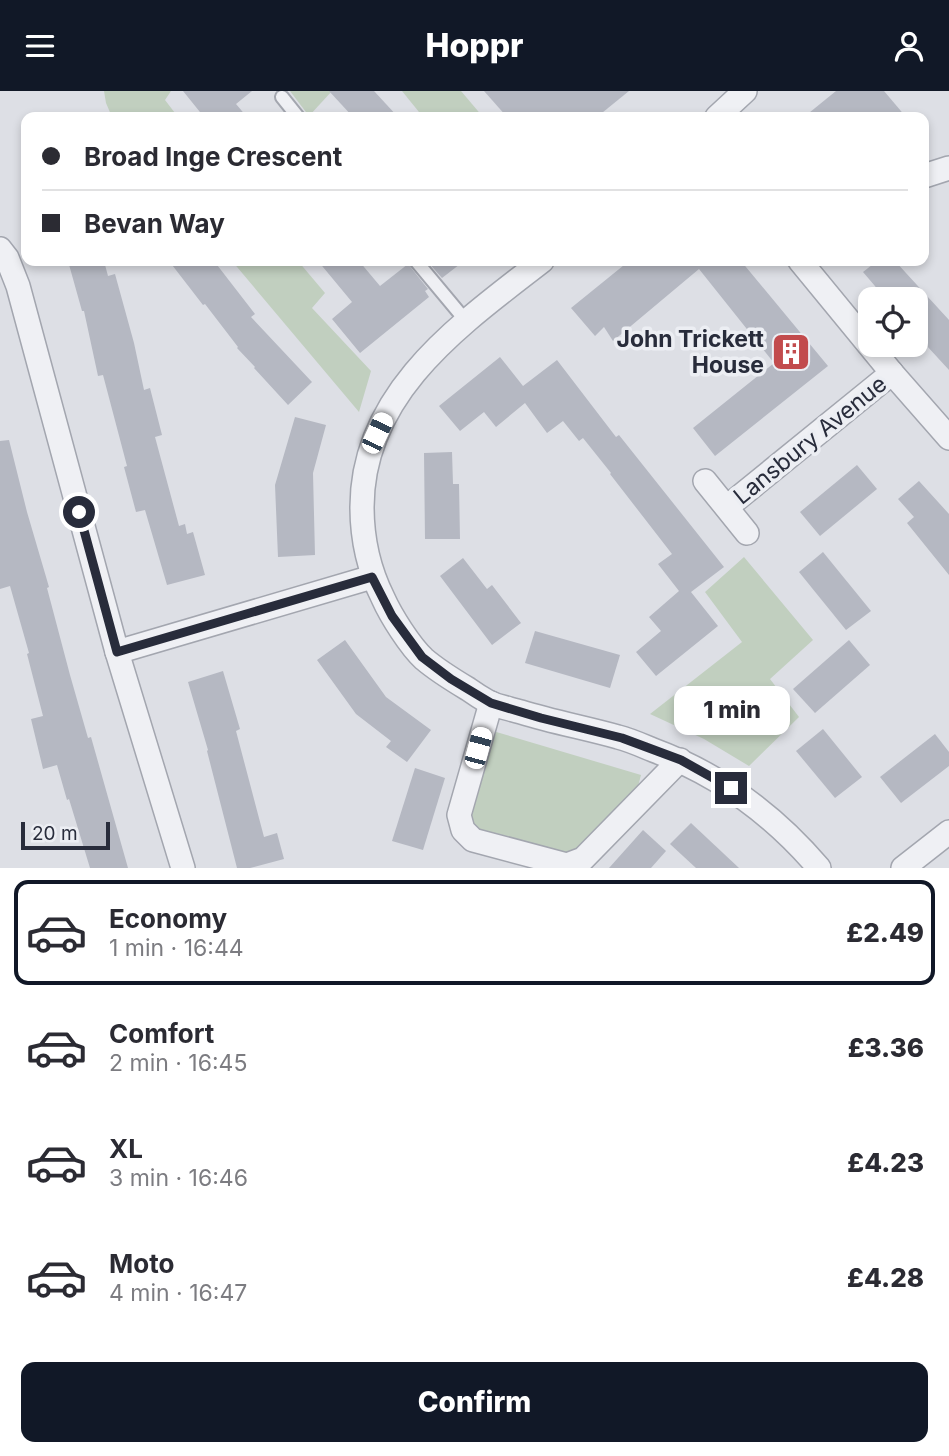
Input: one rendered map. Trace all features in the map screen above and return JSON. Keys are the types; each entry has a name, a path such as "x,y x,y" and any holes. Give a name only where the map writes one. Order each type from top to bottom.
{"street":[{"path":"722,112 745,91"},
{"path":"929,174 949,168"},
{"path":"0,249 7,258 18,286 117,652 183,868"},
{"path":"536,266 435,349 410,376 384,417 370,448 362,485 362,531 372,577 392,616 422,657 451,679 491,703 622,738 681,760 731,788 773,821 819,868"},
{"path":"808,266 892,373 949,438"},
{"name":"Lansbury Avenue","path":"727,507 892,373"},
{"name":"Lansbury Avenue","path":"705,481 747,533"},
{"path":"117,652 372,577"},
{"path":"491,703 459,815 463,830 473,840 567,865 583,859 681,760"},
{"path":"903,868 949,832"}],"lane":[{"path":"282,97 294,112"},
{"path":"420,266 466,321"}],"green space":[{"path":"104,91 171,91 165,100 174,112 110,112"},
{"path":"290,91 332,91 313,112 306,112"},
{"path":"402,91 461,91 479,112 419,112"},
{"path":"236,266 302,266 325,293 312,308 371,371 359,412"},
{"path":"744,557 813,640 770,679 799,717 749,766 704,739 650,714 742,642 705,592"},
{"path":"493,731 641,775 637,790 576,852 565,857 477,834 467,815"}],"building":[{"path":"183,91 252,91 236,104 243,112 200,112"},
{"path":"329,91 374,91 393,112 348,112"},
{"path":"484,91 629,91 603,112 503,112"},
{"path":"836,91 884,91 902,112 810,112"},
{"path":"69,266 105,266 108,276 115,274 144,390 150,388 162,435 155,437 179,526 185,524 187,534 193,532 205,575 167,585 145,510 136,512 103,375 98,376"},
{"path":"173,266 218,266 255,314 251,317 312,382 288,405 237,348 205,304 203,305"},
{"path":"322,266 363,266 380,286 405,266 410,266 428,289 425,291 429,297 360,353 332,319 352,302"},
{"path":"431,266 458,266 442,278"},
{"name":"John Trickett House","path":"623,266 745,266 828,366 715,456 693,428 774,363 699,269 613,341 604,327 595,336 571,308"},
{"path":"871,266 900,266 919,287 876,287 863,272"},
{"path":"928,297 949,320 949,370 928,347"},
{"path":"500,357 523,386 557,360 616,437 619,435 724,567 691,592 718,626 656,676 636,652 661,631 649,617 679,591 658,564 672,554 583,438 579,441 563,421 547,433 525,403 496,427 484,412 460,431 439,406"},
{"path":"295,417 326,425 313,473 315,555 278,557 275,485"},
{"path":"9,440 70,675 88,738 91,737 128,868 90,868 57,765 43,769 31,719 43,716 27,654 29,653 10,586 0,589 0,441"},
{"path":"452,452 453,484 459,484 460,539 425,539 424,453"},
{"path":"857,465 877,489 820,536 800,512"},
{"path":"919,481 949,514 949,575 907,523 914,517 898,499"},
{"path":"823,552 871,611 846,630 799,572"},
{"path":"463,558 487,589 492,585 521,623 492,645 440,576"},
{"path":"535,631 620,655 610,688 525,663"},
{"path":"345,640 386,697 431,730 407,762 386,747 391,741 356,714 317,660"},
{"path":"849,640 870,665 815,713 793,689"},
{"path":"223,671 240,729 236,731 264,837 277,833 284,859 250,868 237,868 188,682"},
{"path":"823,729 862,777 835,798 796,751"},
{"path":"935,734 949,752 949,766 901,803 880,777"},
{"path":"415,768 445,778 423,850 392,841"},
{"path":"691,823 739,868 696,868 670,844"},
{"path":"643,830 666,851 651,868 609,868"}],"place":[{"name":"John Trickett House","path":"791,352"}],"route":[{"path":"79,512 117,652 372,577 392,616 422,657 451,679 491,703 622,738 681,760 731,788"}]}
